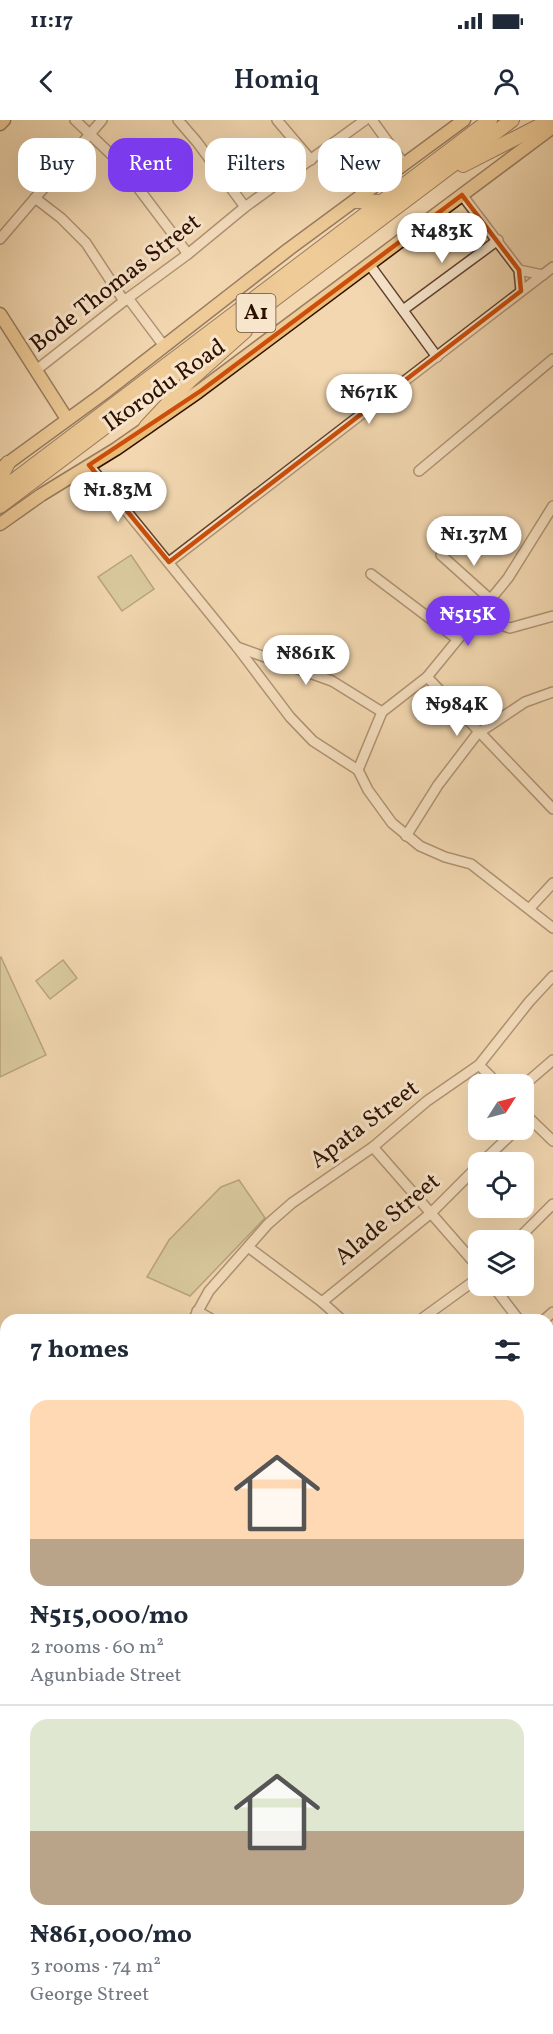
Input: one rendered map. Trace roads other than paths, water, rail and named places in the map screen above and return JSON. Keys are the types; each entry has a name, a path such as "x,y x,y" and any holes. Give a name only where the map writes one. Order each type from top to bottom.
{"highway":[{"name":"Ikorodu Road","path":"0,491 490,120"},
{"name":"Ikorodu Road","path":"0,506 512,120"},
{"path":"445,171 464,164 550,120"},
{"path":"356,201 380,202"},
{"path":"146,428 190,380 250,327 262,308"},
{"path":"0,478 4,466"}],"main road":[{"path":"0,124 4,120"},
{"name":"Ikorodu Road","path":"4,466 104,393 289,249 464,120"},
{"name":"Ikorodu Road","path":"0,524 198,392 553,127"},
{"path":"0,314 67,419"}],"street":[{"path":"75,120 90,133 135,183 188,254"},
{"path":"0,239 102,120"},
{"path":"178,120 245,207"},
{"path":"276,120 311,160"},
{"name":"Bode Thomas Street","path":"35,371 126,299 188,254 245,207 365,120"},
{"path":"372,120 404,164"},
{"path":"462,195 519,270 521,291"},
{"path":"35,198 62,218 86,243 126,299 164,346"},
{"path":"403,310 498,240"},
{"path":"369,264 437,357"},
{"path":"519,270 549,273"},
{"path":"169,562 521,291 549,273"},
{"path":"419,471 553,359"},
{"path":"89,465 237,647 278,702 313,741 358,770 392,823 420,846 445,857 471,864 553,928"},
{"path":"358,770 382,711 427,677 508,578 553,506"},
{"path":"441,555 490,599"},
{"path":"371,574 457,639"},
{"path":"482,608 504,626 510,628 553,616"},
{"path":"237,647 332,681 382,711"},
{"path":"427,677 553,809"},
{"path":"406,836 438,785 474,737 525,702 553,692"},
{"path":"530,908 553,883"},
{"name":"Apata Street","path":"197,1312 209,1291 268,1224 292,1203 373,1147 427,1101 480,1065 529,1002 553,976"},
{"path":"534,1076 553,1060"},
{"path":"480,1065 489,1074"},
{"path":"534,1123 549,1131 553,1141"},
{"path":"493,1152 505,1140"},
{"path":"373,1147 468,1256"},
{"name":"Alade Street","path":"322,1302 431,1213 468,1176"},
{"path":"527,1230 553,1204"},
{"path":"248,1247 335,1314"},
{"path":"428,1314 468,1285"},
{"path":"501,1296 514,1314"}]}
